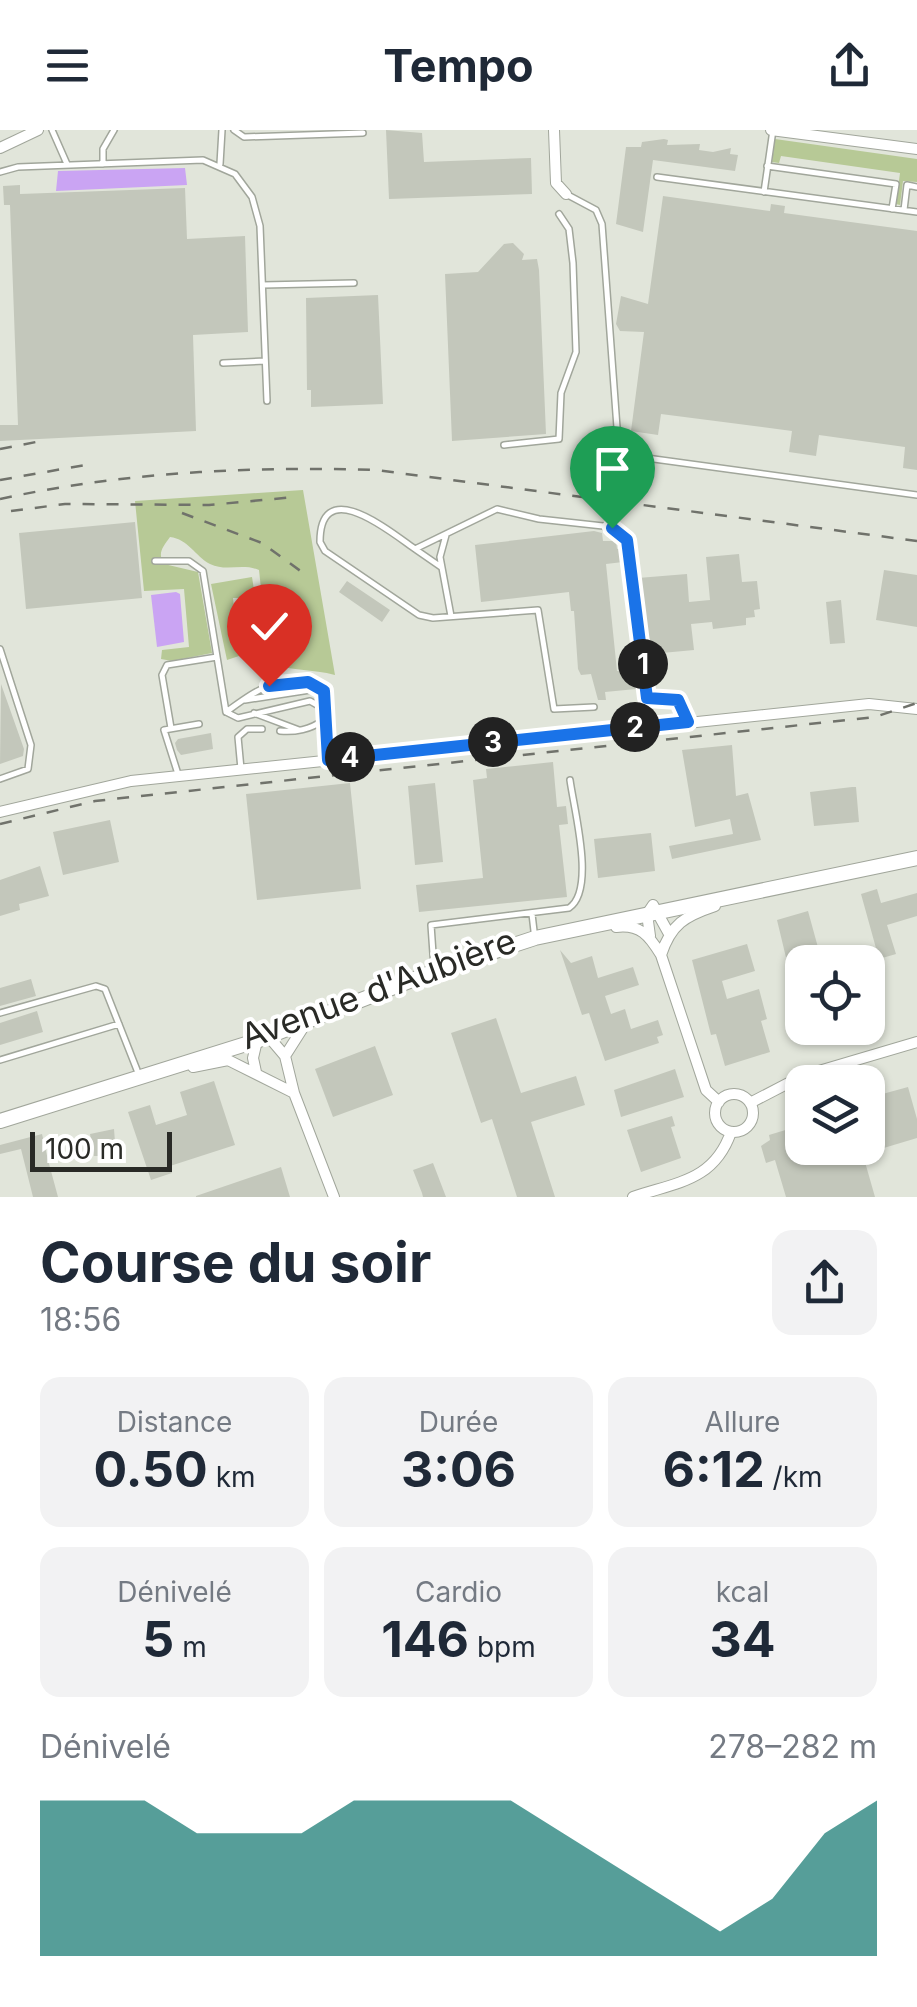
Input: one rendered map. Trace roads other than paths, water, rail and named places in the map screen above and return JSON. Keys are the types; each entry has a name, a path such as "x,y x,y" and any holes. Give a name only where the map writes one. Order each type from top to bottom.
{"main road":[{"name":"Avenue d'Aubière","path":"262,1036 434,967 535,935 917,858"},
{"name":"Avenue d'Aubière","path":"0,1122 308,1022 434,967"},
{"name":"Avenue d'Aubière","path":"0,1112 140,1074"}],"street":[{"path":"0,148 38,130"},
{"path":"554,130 556,183 566,194"},
{"path":"772,130 917,149"},
{"path":"0,812 131,780 869,704 917,709"},
{"name":"Avenue d'Aubière","path":"668,932 688,915 762,890"},
{"path":"652,910 668,932 661,955"},
{"path":"652,910 650,936 661,955 706,1090 719,1102"},
{"name":"Avenue d'Aubière","path":"535,935 630,925 650,936"},
{"path":"284,1056 308,1022"},
{"path":"256,1072 253,1058 262,1036 284,1056 334,1197"},
{"path":"750,1103 802,1076 917,1042"},
{"path":"140,1074 158,1078 220,1060 256,1072 294,1092"},
{"path":"719,1102 734,1094 750,1103"},
{"path":"719,1102 716,1120 731,1132 743,1130 752,1121 750,1103"},
{"path":"633,1197 706,1172 717,1161 731,1132"}],"lane":[{"path":"52,130 67,165"},
{"path":"103,164 102,149 114,130"},
{"path":"220,164 222,130"},
{"path":"234,130 363,132"},
{"path":"764,192 772,130"},
{"path":"0,172 67,165 203,160 220,164 244,184 258,214 267,401"},
{"path":"768,166 896,184 892,209"},
{"path":"658,177 917,212"},
{"path":"904,210 907,185 917,187"},
{"path":"566,194 596,210 602,224 618,441 622,450 632,456 917,495"},
{"path":"504,445 560,440 561,393 576,352 573,263 569,229 560,214"},
{"path":"262,285 354,283"},
{"path":"223,362 265,361"},
{"path":"414,548 497,509 539,519 612,528 627,540 647,698 678,700 688,722"},
{"path":"442,567 355,510 337,511 320,533 320,542 332,558 418,615 538,610 554,709 594,707"},
{"path":"448,532 440,557 451,616"},
{"path":"155,561 189,561 203,570 226,712"},
{"path":"0,649 31,745 32,760 28,768 0,780"},
{"path":"171,728 162,675 167,665 217,657"},
{"path":"226,712 253,690 294,681 318,686 325,696 328,760"},
{"path":"242,700 310,690 325,696"},
{"path":"226,712 238,718 310,702 326,712"},
{"path":"280,732 307,732 317,726 326,712"},
{"path":"253,713 307,732"},
{"path":"179,776 164,730 199,724"},
{"path":"241,769 238,737 247,729 262,729"},
{"path":"434,967 430,925 576,904 584,887 570,780"},
{"path":"532,913 535,935"},
{"path":"0,1014 96,986 110,994 140,1074"},
{"path":"0,1060 119,1024"}],"railway":[{"path":"0,449 41,441"},
{"path":"0,480 85,465"},
{"path":"0,499 93,483 187,473 376,470 917,541"},
{"path":"11,511 65,504 209,505 295,497"},
{"path":"182,513 262,543 306,575"},
{"path":"0,824 95,801 875,717 917,703"}]}
